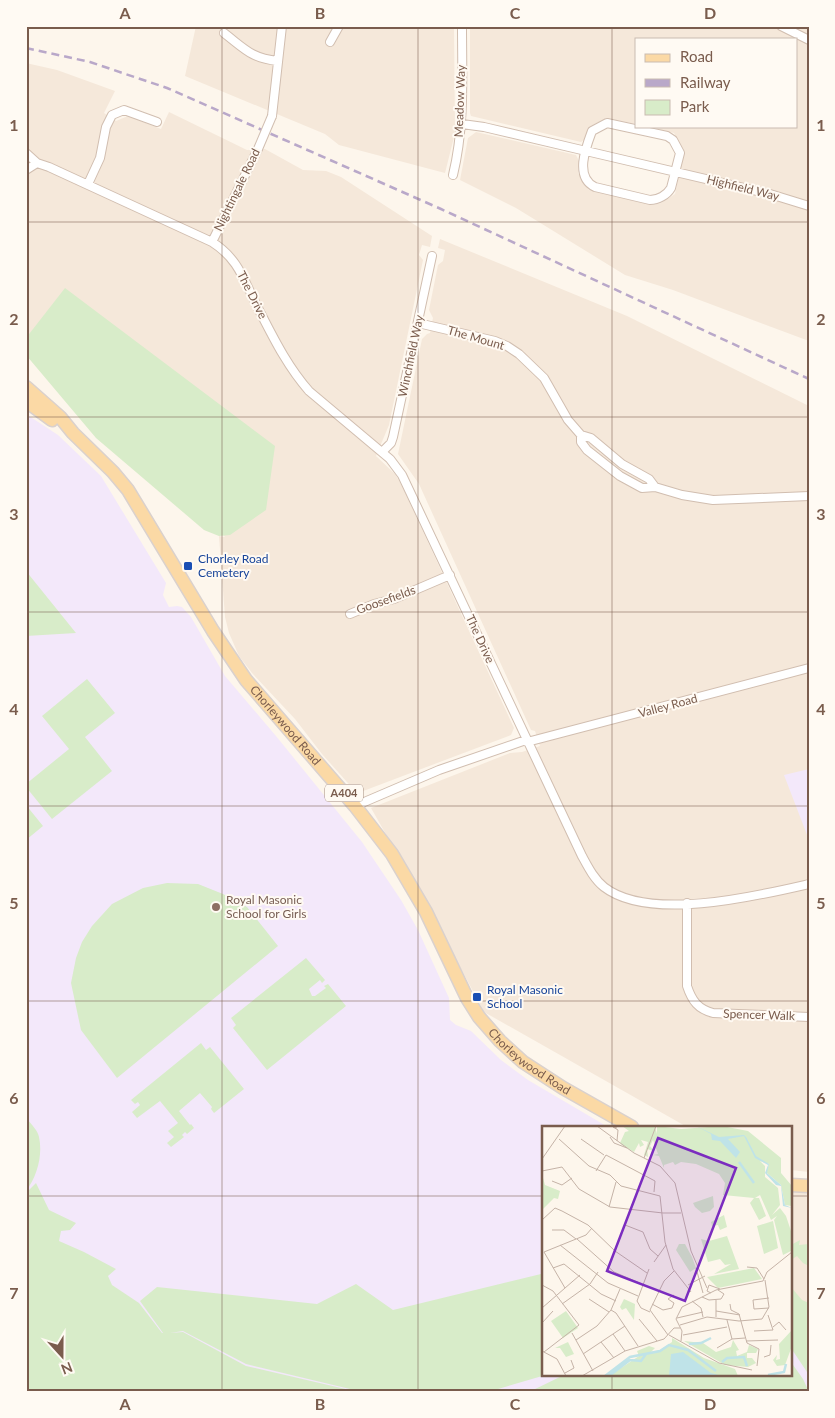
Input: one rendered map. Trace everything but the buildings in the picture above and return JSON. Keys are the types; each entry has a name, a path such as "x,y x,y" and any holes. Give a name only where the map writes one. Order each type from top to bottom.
{"main road":[{"name":"A404","path":"26,387 60,417 73,433"},
{"name":"A404","path":"26,401 54,422 73,433"},
{"name":"Chorleywood Road","path":"73,433 113,472 128,490 213,631 246,680 355,806 392,854 426,912 467,998 490,1029 523,1062 630,1126"},
{"path":"792,1185 809,1186"}],"street":[{"name":"Nightingale Road","path":"26,153 37,163 88,184 212,242 258,149 272,116 282,26"},
{"path":"330,42 339,26"},
{"name":"Meadow Way","path":"452,175 458,153 462,124 462,26"},
{"path":"781,26 809,40"},
{"path":"224,33 254,56 278,61"},
{"path":"88,184 100,158 106,127 112,115 118,111 128,111 157,122"},
{"path":"607,122 667,136 673,140 680,153 670,191 654,200 592,185 584,175 583,168 586,150 592,131 607,122"},
{"name":"Highfield Way","path":"462,124 484,127 586,150 770,194 809,206"},
{"path":"26,170 37,163"},
{"name":"The Drive","path":"212,242 222,249 241,271 257,307 300,381 390,459 402,475 582,856 588,868 603,886 625,897 668,905 756,896 809,884"},
{"name":"Winchfield Way","path":"382,452 391,443 393,437 432,256"},
{"name":"The Mount","path":"418,323 495,341 519,354 544,378 568,420 581,435 590,438 622,464 649,479 655,487"},
{"name":"The Mount","path":"581,435 581,442 587,450 620,476 642,488 649,489 655,487 682,495 713,500 809,496"},
{"name":"Goosefields","path":"350,614 374,604 394,599 450,574"},
{"name":"Valley Road","path":"355,806 439,770 527,741 809,668"},
{"name":"Spencer Walk","path":"687,903 687,986 691,998 697,1006 713,1013 809,1018"}],"shaded area":[{"path":"196,26 454,26 455,133 445,173 339,145 325,134 185,76"},
{"path":"470,26 809,26 809,341 673,290 625,275 516,208 460,180 468,138 476,132 576,155 579,161 578,173 589,190 653,205 661,203 675,194 684,152 674,133 654,128 798,128 798,38 635,38 635,124 606,118 589,127 585,139 581,142 471,116"},
{"path":"26,63 57,70 115,91 104,113 116,121 128,116 161,129 169,112 247,150 265,149 303,170 326,171 341,177 432,236 430,247 422,245 419,255 423,260 389,425 376,456 395,474 401,484 514,728 511,735 358,793 322,754 295,719 252,673 239,656 229,633 225,617 219,536 225,537 26,338"},
{"path":"440,239 627,316 809,406 809,1172 792,1170 792,1126 685,1126 484,1012 441,931 371,808 510,753 522,752 540,746 535,731 531,730 419,484 398,454 422,339 430,333 433,318 429,310 438,265 443,261 445,250 438,248"},
{"name":"Royal Masonic School for Girls","path":"26,414 58,435 101,476 166,583 163,595 169,607 182,607 191,617 225,676 362,842 401,900 418,930 449,998 450,1020 456,1025 471,1031 501,1060 528,1080 606,1126 542,1126 542,1376 792,1376 792,1328 809,1353 809,1392 26,1392"},
{"path":"809,769 809,840 784,775"},
{"path":"792,1189 809,1190 809,1334 792,1306"}],"green space":[{"path":"65,288 275,446 266,510 230,535 219,536 204,530 96,438 26,355 26,338"},
{"path":"26,571 76,633 26,636"},
{"path":"87,679 115,713 85,737 112,771 52,819 26,787 26,784 69,749 42,716"},
{"path":"26,805 43,826 26,840"},
{"path":"167,883 198,884 223,894 247,907 278,946 117,1078 81,1030 71,983 76,958 82,942 92,926 112,904 143,888"},
{"path":"306,958 325,980 322,983 320,980 309,989 312,996 326,988 324,986 328,984 346,1006 267,1070 233,1028 236,1025 231,1018"},
{"path":"201,1043 206,1050 210,1047 244,1089 214,1113 211,1109 212,1107 200,1093 179,1111 194,1128 187,1134 185,1132 182,1135 184,1137 171,1147 167,1143 174,1137 168,1131 178,1123 160,1101 137,1118 132,1112 140,1105 138,1102 135,1104 131,1100"},
{"path":"28,1120 38,1135 40,1158 36,1173 26,1191 26,1121"},
{"path":"36,1183 49,1210 76,1223 70,1230 61,1231 59,1241 116,1269 108,1276 112,1285 139,1303 162,1333 140,1301 157,1287 317,1304 356,1284 393,1310 542,1273 542,1376 488,1392 354,1390 246,1364 183,1331 170,1333 183,1332 246,1366 354,1391 370,1392 26,1392 26,1193"},
{"path":"800,1240 799,1245 809,1244 809,1266 803,1263 797,1256 792,1259 792,1244"},
{"path":"792,1288 802,1300 809,1303 809,1375 792,1350"},
{"path":"792,1363 809,1392 529,1392 562,1376 792,1376"}],"railway":[{"path":"26,48 90,62 167,88 441,209 809,379"}],"place":[{"name":"Chorley Road Cemetery","path":"188,566"},
{"name":"Royal Masonic School for Girls","path":"216,907"},
{"name":"Royal Masonic School","path":"477,997"}]}
